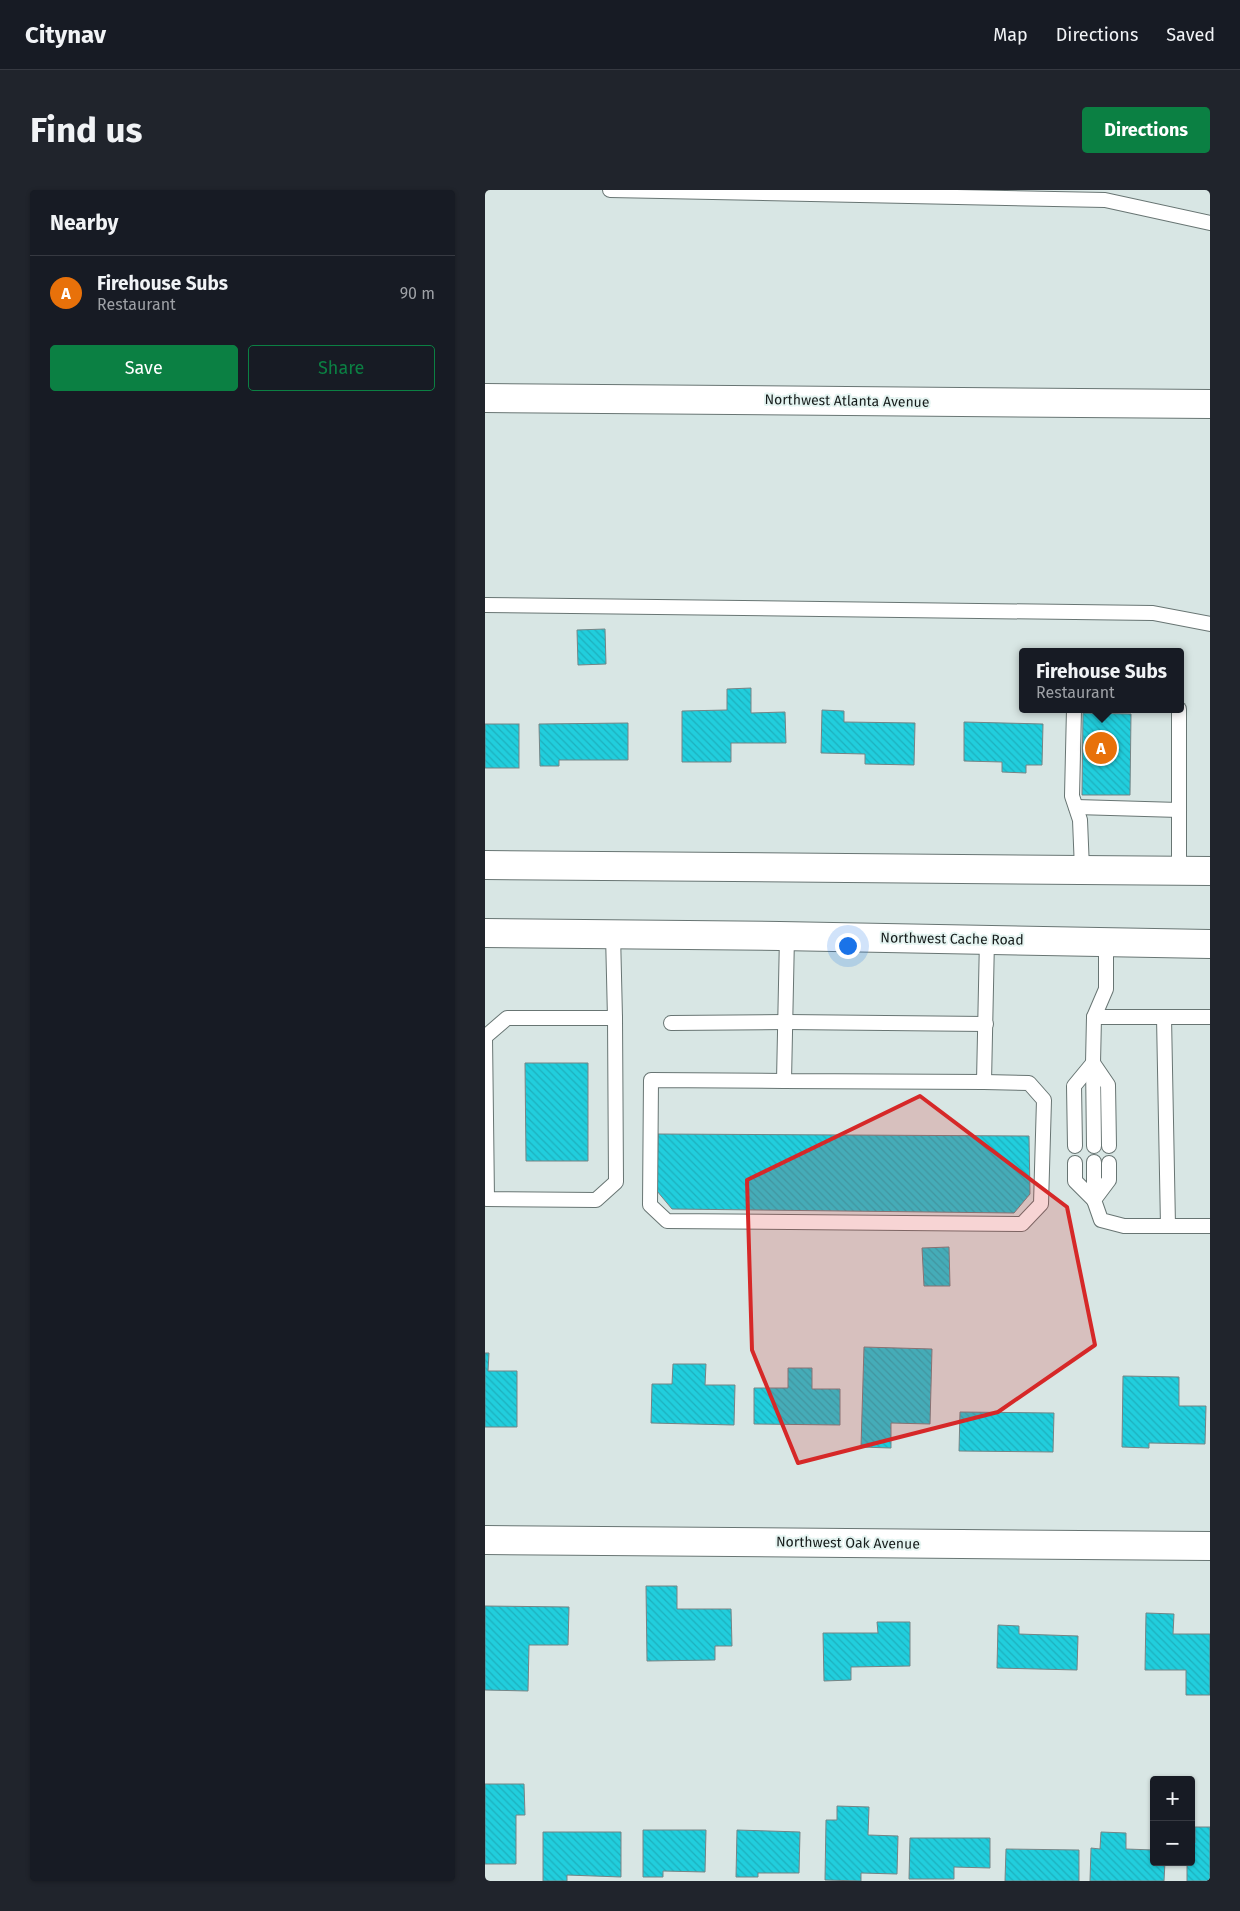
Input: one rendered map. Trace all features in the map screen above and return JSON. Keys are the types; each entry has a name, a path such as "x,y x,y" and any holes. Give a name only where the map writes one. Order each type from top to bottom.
{"main road":[{"name":"Northwest Atlanta Avenue","path":"485,398 1210,404"},
{"path":"485,865 1210,870"},
{"name":"Northwest Cache Road","path":"485,933 787,936 1210,944"},
{"name":"Northwest Oak Avenue","path":"485,1540 1210,1546"}],"lane":[{"path":"609,190 1105,200 1210,223"},
{"path":"485,605 1153,613 1210,624"},
{"path":"1074,713 1072,796 1080,820 1082,869"},
{"path":"1179,713 1179,870"},
{"path":"1076,807 1179,810"},
{"path":"613,934 615,1018 616,1182 596,1200 487,1199 485,1037 507,1018 615,1018"},
{"path":"784,1081 787,936"},
{"path":"985,1082 987,940"},
{"path":"1094,1146 1094,1017 1106,990 1106,943"},
{"path":"1164,1016 1168,1226"},
{"path":"1094,1017 1210,1016"},
{"path":"671,1023 986,1024"},
{"path":"1075,1146 1074,1086 1093,1063"},
{"path":"1093,1063 1108,1085 1109,1146"},
{"path":"651,1080 784,1081 1029,1083 1044,1100 1041,1204 1022,1224 667,1221 650,1205 651,1080"},
{"path":"1094,1162 1094,1200 1101,1220 1124,1226 1210,1226"},
{"path":"1075,1163 1075,1181 1094,1200"},
{"path":"1094,1200 1109,1180 1109,1163"}],"highlighted area":[{"path":"920,1096 1067,1207 1095,1345 998,1412 798,1463 752,1350 747,1180"}],"building":[{"path":"605,629 606,664 578,665 577,630"},
{"path":"751,688 751,713 785,712 786,743 731,743 731,762 682,762 682,711 727,710 727,689"},
{"path":"822,710 844,711 844,722 915,723 914,765 865,764 865,754 821,753"},
{"path":"1083,713 1131,714 1130,795 1082,795"},
{"path":"964,722 1043,724 1042,765 1026,765 1026,773 1002,772 1002,762 964,761"},
{"path":"628,723 628,760 559,760 559,766 540,766 539,724"},
{"path":"485,724 519,724 519,768 485,768"},
{"path":"525,1063 588,1063 588,1161 526,1161"},
{"path":"658,1134 1029,1136 1030,1194 1014,1213 672,1209 657,1191"},
{"path":"949,1247 950,1286 924,1286 922,1248"},
{"path":"864,1347 932,1349 930,1424 891,1423 891,1448 861,1447"},
{"path":"485,1353 489,1353 488,1371 517,1371 517,1427 485,1427"},
{"path":"673,1364 706,1364 705,1385 735,1385 734,1425 651,1423 652,1384 672,1384"},
{"path":"788,1368 812,1368 812,1389 840,1389 840,1425 754,1424 754,1388 788,1388"},
{"path":"1123,1376 1179,1377 1179,1406 1206,1406 1205,1444 1149,1443 1149,1448 1122,1447"},
{"path":"960,1412 1054,1413 1053,1452 959,1451"},
{"path":"646,1586 677,1586 677,1609 731,1609 732,1646 715,1646 715,1660 647,1661"},
{"path":"485,1606 569,1607 568,1645 529,1645 528,1691 485,1690"},
{"path":"1146,1613 1174,1614 1173,1634 1210,1634 1210,1695 1186,1695 1186,1670 1145,1670"},
{"path":"877,1622 910,1622 910,1666 851,1667 851,1680 824,1681 823,1633 878,1633"},
{"path":"998,1625 1019,1626 1019,1634 1078,1636 1077,1670 997,1668"},
{"path":"485,1784 524,1784 525,1815 516,1815 516,1864 485,1864"},
{"path":"837,1806 869,1807 868,1835 898,1836 897,1874 861,1873 861,1881 825,1880 826,1820 837,1820"},
{"path":"1195,1827 1210,1827 1210,1881 1187,1881 1187,1866 1195,1866"},
{"path":"643,1830 706,1830 705,1872 663,1871 663,1877 643,1877"},
{"path":"737,1830 800,1832 799,1873 758,1873 758,1877 736,1877"},
{"path":"543,1832 621,1832 621,1877 567,1875 567,1881 543,1881"},
{"path":"1101,1832 1126,1833 1126,1849 1150,1850 1150,1866 1165,1866 1164,1881 1090,1881 1091,1848 1100,1849"},
{"path":"910,1838 990,1838 990,1868 954,1867 954,1879 909,1879"},
{"path":"1006,1849 1079,1850 1079,1881 1005,1881"}],"place":[{"name":"Firehouse Subs","path":"1101,748"}]}
